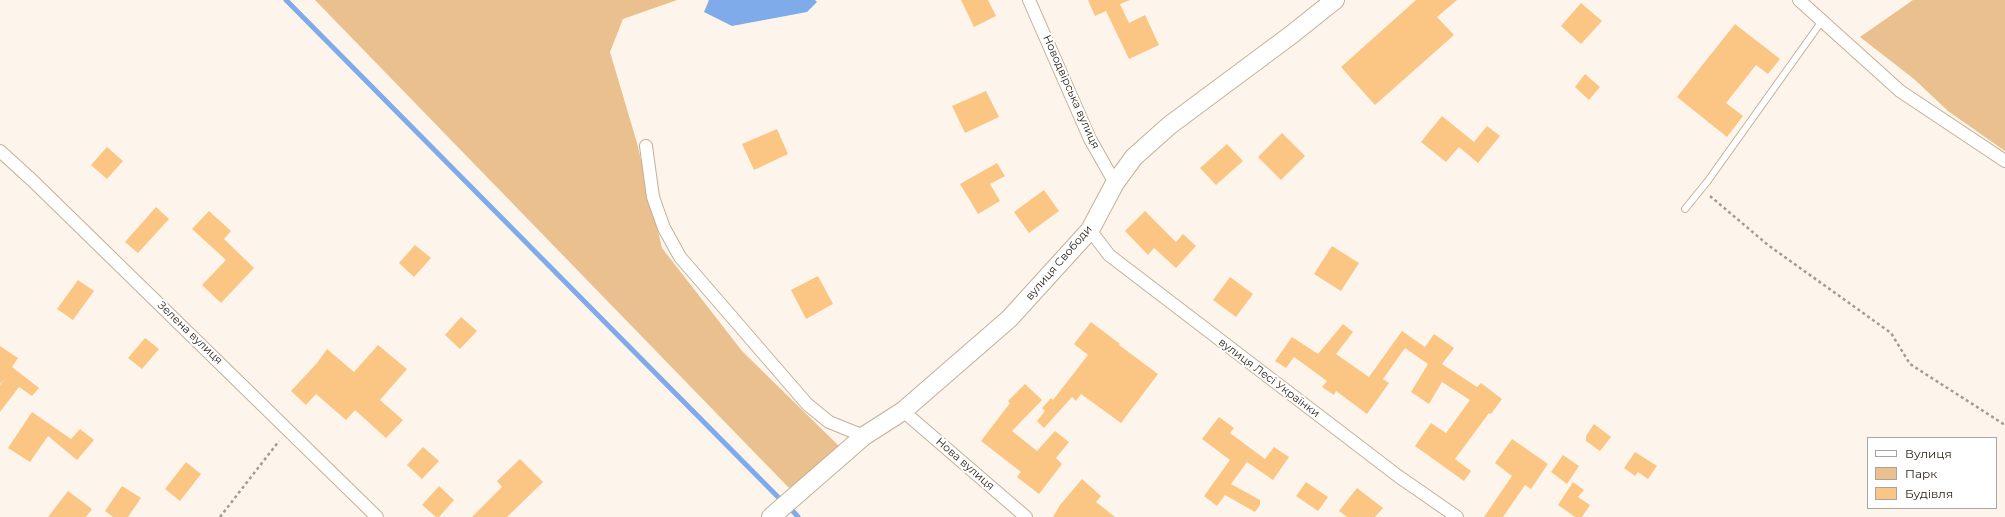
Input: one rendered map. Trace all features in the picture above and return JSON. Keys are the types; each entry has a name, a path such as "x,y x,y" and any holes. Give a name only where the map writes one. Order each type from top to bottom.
{"main road":[{"name":"вулиця Свободи","path":"771,517 864,436 903,411 1009,318 1090,230 1115,183 1134,157 1170,125 1291,36 1335,0"}],"street":[{"name":"Новодвірська вулиця","path":"1029,0 1090,139 1115,183"},
{"path":"1799,0 1900,91 2005,161"},
{"path":"646,146 653,197 664,228 680,257 807,404 829,422 864,436"},
{"name":"Зелена вулиця","path":"0,151 34,182 377,517"},
{"name":"вулиця Лесі Українки","path":"1090,230 1109,255 1398,476 1457,517"},
{"name":"Нова вулиця","path":"903,411 1026,517"}],"lane":[{"path":"1685,209 1702,189 1822,21"}],"path":[{"path":"1702,189 1768,245 1891,333 1910,364 2005,425"},
{"path":"220,517 288,429"}],"green space":[{"path":"315,0 677,0 623,19 610,52 637,143 662,248 742,351 841,448 789,488"},
{"path":"1913,0 2005,0 2005,151 1948,111 1914,79 1860,37"}],"water":[{"path":"709,0 815,0 817,2 807,12 732,26 704,12"}],"building":[{"path":"961,0 988,0 996,16 974,27"},
{"path":"1088,0 1130,0 1120,4 1129,23 1145,15 1159,45 1129,59 1106,11 1095,16"},
{"path":"1416,0 1457,0 1437,17 1454,35 1375,105 1341,67"},
{"path":"1581,3 1602,21 1581,44 1561,26"},
{"path":"1735,24 1780,59 1768,74 1756,65 1726,103 1743,116 1727,137 1677,97"},
{"path":"1585,74 1600,87 1589,100 1575,87"},
{"path":"986,91 999,117 965,133 952,106"},
{"path":"1442,116 1474,142 1487,126 1500,136 1478,163 1459,147 1446,162 1421,142"},
{"path":"777,129 788,154 754,170 742,144"},
{"path":"1282,133 1305,156 1281,180 1258,157"},
{"path":"1227,144 1243,161 1216,185 1200,168"},
{"path":"107,147 123,161 107,179 91,165"},
{"path":"997,163 1005,176 990,184 1000,201 978,214 960,184"},
{"path":"1044,190 1059,211 1029,233 1014,212"},
{"path":"156,207 169,219 138,253 125,242"},
{"path":"209,211 231,231 224,239 254,268 221,303 202,285 226,260 192,229"},
{"path":"1145,211 1176,242 1183,234 1196,246 1176,268 1154,248 1148,255 1125,231"},
{"path":"415,245 431,258 414,277 399,263"},
{"path":"1332,246 1359,263 1341,291 1314,274"},
{"path":"818,276 833,304 806,319 791,290"},
{"path":"1230,277 1253,294 1236,317 1213,300"},
{"path":"78,280 94,291 73,320 57,309"},
{"path":"461,317 477,331 460,349 445,335"},
{"path":"1091,322 1158,374 1121,423 1081,394 1076,401 1072,397 1044,428 1037,421 1045,411 1042,408 1051,398 1053,400 1088,355 1074,344"},
{"path":"1343,324 1353,332 1336,354 1369,377 1402,331 1425,347 1434,334 1454,348 1442,364 1477,387 1481,383 1502,399 1491,414 1489,413 1455,459 1471,471 1464,481 1415,446 1431,423 1446,433 1470,400 1442,382 1429,404 1411,392 1428,364 1405,348 1383,379 1389,383 1367,414 1336,391 1334,395 1322,387 1327,381 1294,357 1286,368 1275,361 1292,337 1318,354"},
{"path":"145,338 159,349 142,369 128,358"},
{"path":"378,345 407,369 380,400 403,420 386,438 355,410 346,420 316,394 306,405 291,391 317,363 327,349 354,372"},
{"path":"0,346 18,358 12,367 39,388 32,396 19,387 0,412 0,385 6,378 0,384"},
{"path":"1025,384 1042,400 1012,431 1037,451 1055,431 1069,442 1056,458 1062,464 1039,494 1017,477 1021,472 981,441 1010,403 1008,401"},
{"path":"32,412 71,439 80,429 94,440 77,460 48,436 30,462 8,448"},
{"path":"1219,417 1234,428 1230,433 1265,459 1274,447 1289,457 1273,480 1247,462 1231,484 1260,500 1260,505 1255,512 1225,495 1217,506 1204,496 1230,460 1202,439"},
{"path":"1594,424 1611,437 1600,451 1586,441 1586,436"},
{"path":"1512,439 1548,464 1531,489 1525,485 1503,517 1484,517 1512,476 1495,463"},
{"path":"423,447 439,461 422,479 407,465"},
{"path":"1635,452 1657,466 1648,479 1638,472 1635,476 1624,468"},
{"path":"1563,455 1579,466 1567,484 1551,472"},
{"path":"520,459 543,482 507,517 472,517 502,487 497,481"},
{"path":"186,462 201,474 180,501 165,489"},
{"path":"1082,479 1101,496 1096,502 1115,517 1053,517 1060,505"},
{"path":"1306,482 1328,497 1318,511 1296,496"},
{"path":"1573,482 1584,490 1578,497 1590,505 1582,517 1575,517 1558,505"},
{"path":"122,486 141,498 128,517 113,517 105,511"},
{"path":"439,486 454,500 439,517 436,517 422,505"},
{"path":"1357,488 1383,508 1375,517 1347,517 1339,511"},
{"path":"68,491 92,509 86,517 48,517"}],"waterway":[{"path":"286,0 779,498"},
{"path":"792,510 798,517"}]}
